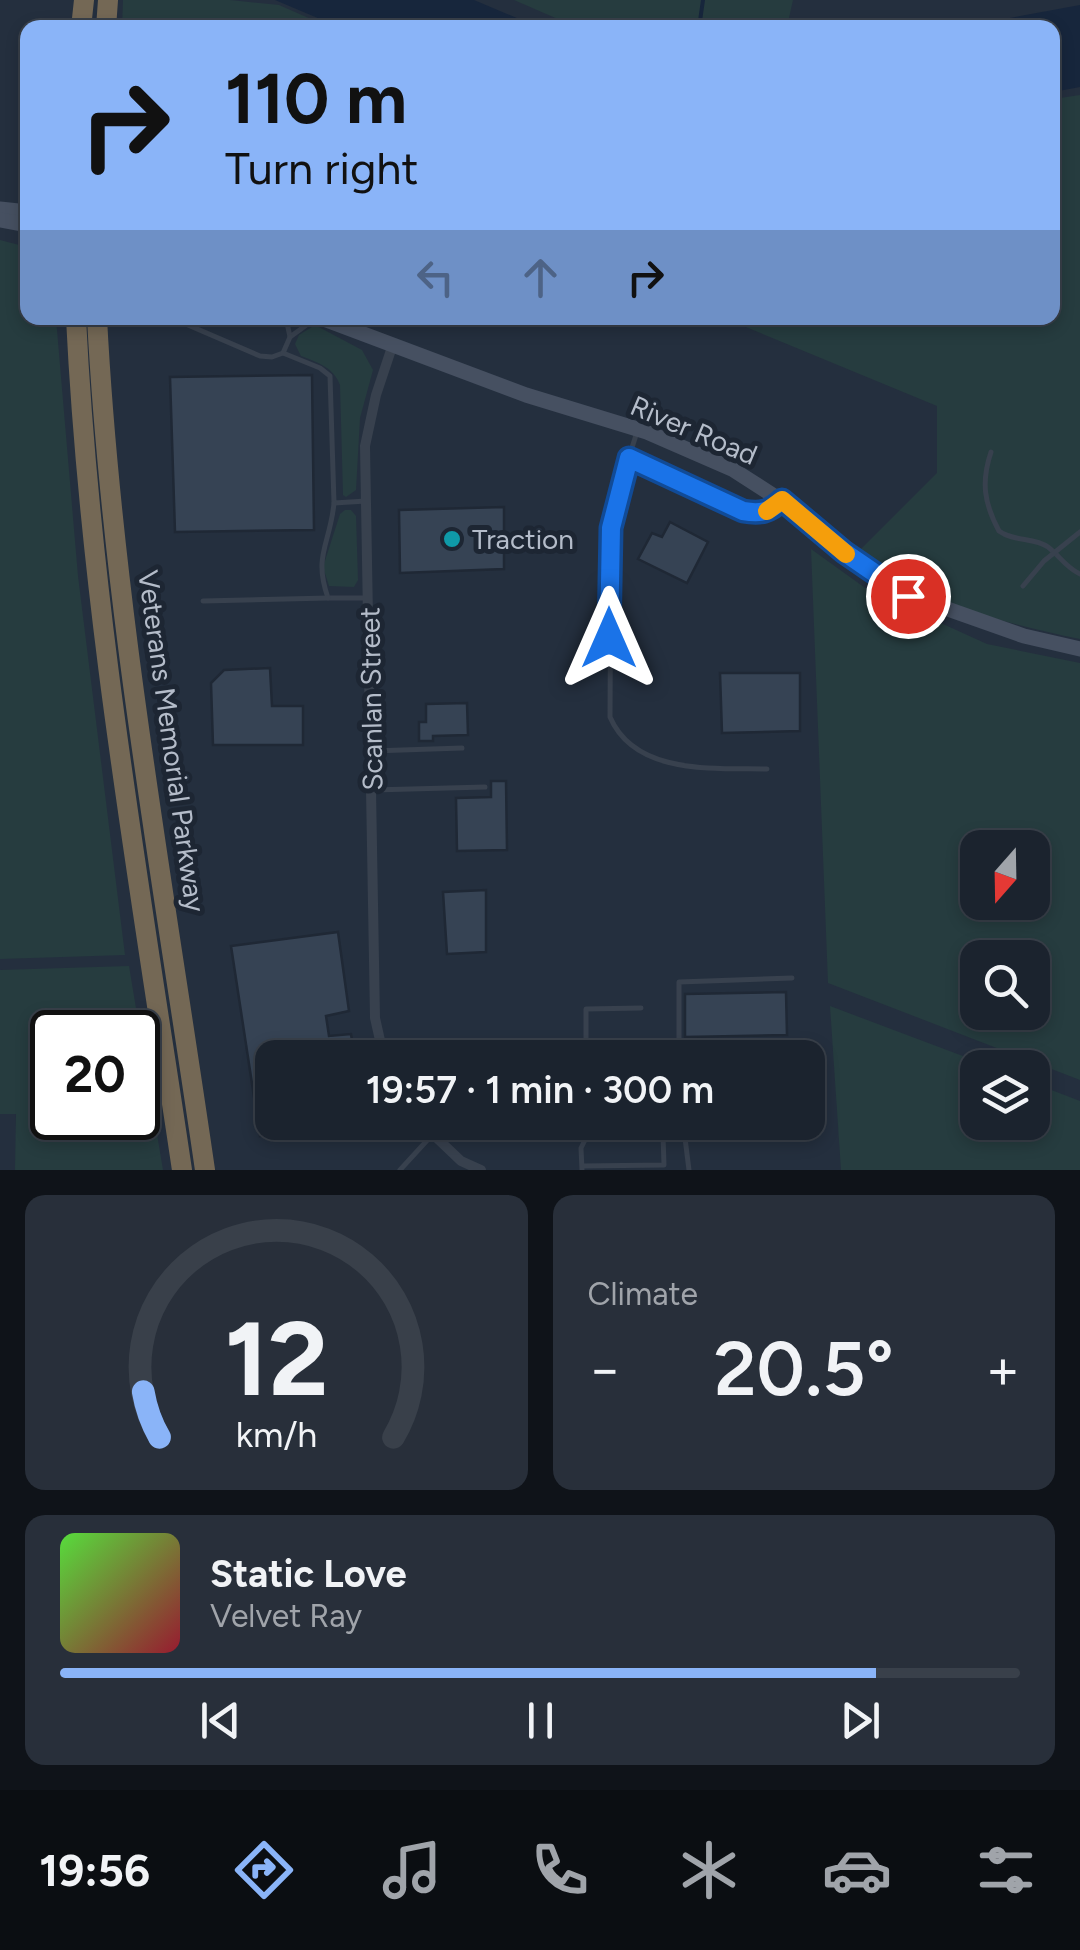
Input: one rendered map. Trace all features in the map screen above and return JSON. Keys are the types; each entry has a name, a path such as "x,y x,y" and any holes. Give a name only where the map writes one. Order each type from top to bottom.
{"highway":[{"name":"Veterans Memorial Parkway","path":"92,325 85,473 113,705 182,1170"},
{"name":"Veterans Memorial Parkway","path":"93,325 129,653 205,1170"}],"street":[{"name":"River Road","path":"339,325 526,395 638,430 732,469 782,500 844,552 908,596 1024,636 1080,648"},
{"name":"Scanlan Street","path":"380,1040 375,1018 365,446 369,420 393,344"},
{"path":"437,1140 460,1161 482,1170"}],"lane":[{"path":"188,325 260,356 272,358 283,354 320,368 330,376 334,503 320,566 328,598"},
{"path":"283,354 290,337 287,325"},
{"path":"290,337 308,325"},
{"path":"638,430 611,528 610,717 618,736 634,750 660,760 700,767 767,769"},
{"path":"991,452 984,490 999,531 1046,546 1060,563 1080,574"},
{"path":"629,458 743,511 759,514 782,500"},
{"path":"334,503 366,501"},
{"path":"1023,586 1079,532"},
{"path":"203,600 368,598"},
{"path":"372,751 462,748"},
{"path":"372,790 485,787"},
{"path":"680,1040 678,982 792,978"},
{"path":"586,1040 586,1009 641,1008"},
{"path":"400,1170 427,1140"},
{"path":"585,1140 581,1148 582,1168 664,1165 663,1140"},
{"path":"685,1140 689,1170"}],"green space":[{"path":"123,0 230,0 279,5 313,20 122,20"},
{"path":"514,0 793,0 789,20 560,20"},
{"path":"1080,95 1080,639 964,608 909,584 858,552 937,473 937,406 741,325 1060,325 1060,98"},
{"path":"0,240 20,245 20,325 57,325 78,576 125,955 0,959"},
{"path":"315,325 362,350 373,370 360,418 356,490 346,497 340,385 329,370 301,356 295,344 299,335"},
{"path":"345,510 356,516 358,580 354,587 329,586 323,567 340,514"},
{"path":"811,549 868,590 987,644 1080,663 1080,1080 1050,1068 1050,1050 1002,1050 828,983"},
{"path":"129,966 136,1010 30,1010 30,1140 158,1140 163,1170 15,1170 16,1114 0,1114 0,970"},
{"path":"830,1006 960,1055 960,1140 1050,1140 1050,1090 1080,1101 1080,1170 841,1170"}],"water":[{"path":"275,0 474,0 521,20 322,20"},
{"path":"1080,5 1080,87 1060,91 1060,20 999,20"}],"building":[{"path":"312,375 314,530 175,532 170,377"},
{"name":"Traction","path":"504,507 504,569 400,573 399,510"},
{"path":"670,522 708,542 687,583 638,559 652,533 662,537"},
{"path":"270,668 272,706 303,706 303,745 213,745 211,683 224,670"},
{"path":"720,673 800,673 800,731 722,733"},
{"path":"467,703 468,735 433,736 433,741 419,741 419,722 426,722 426,704"},
{"path":"491,781 506,781 507,850 457,851 456,798 491,797"},
{"path":"486,890 486,952 447,954 443,892"},
{"path":"338,932 349,1011 326,1016 329,1036 351,1034 352,1040 255,1040 255,1103 231,946"},
{"path":"786,992 787,1035 685,1037 685,994"}],"waterway":[{"path":"700,20 703,0"}],"slow traffic":[{"path":"767,511 782,500 846,554"}],"place":[{"name":"Traction","path":"452,539"}],"route":[{"path":"609,638 611,528 629,458 743,511 759,514 782,500 844,552 908,596"}]}
